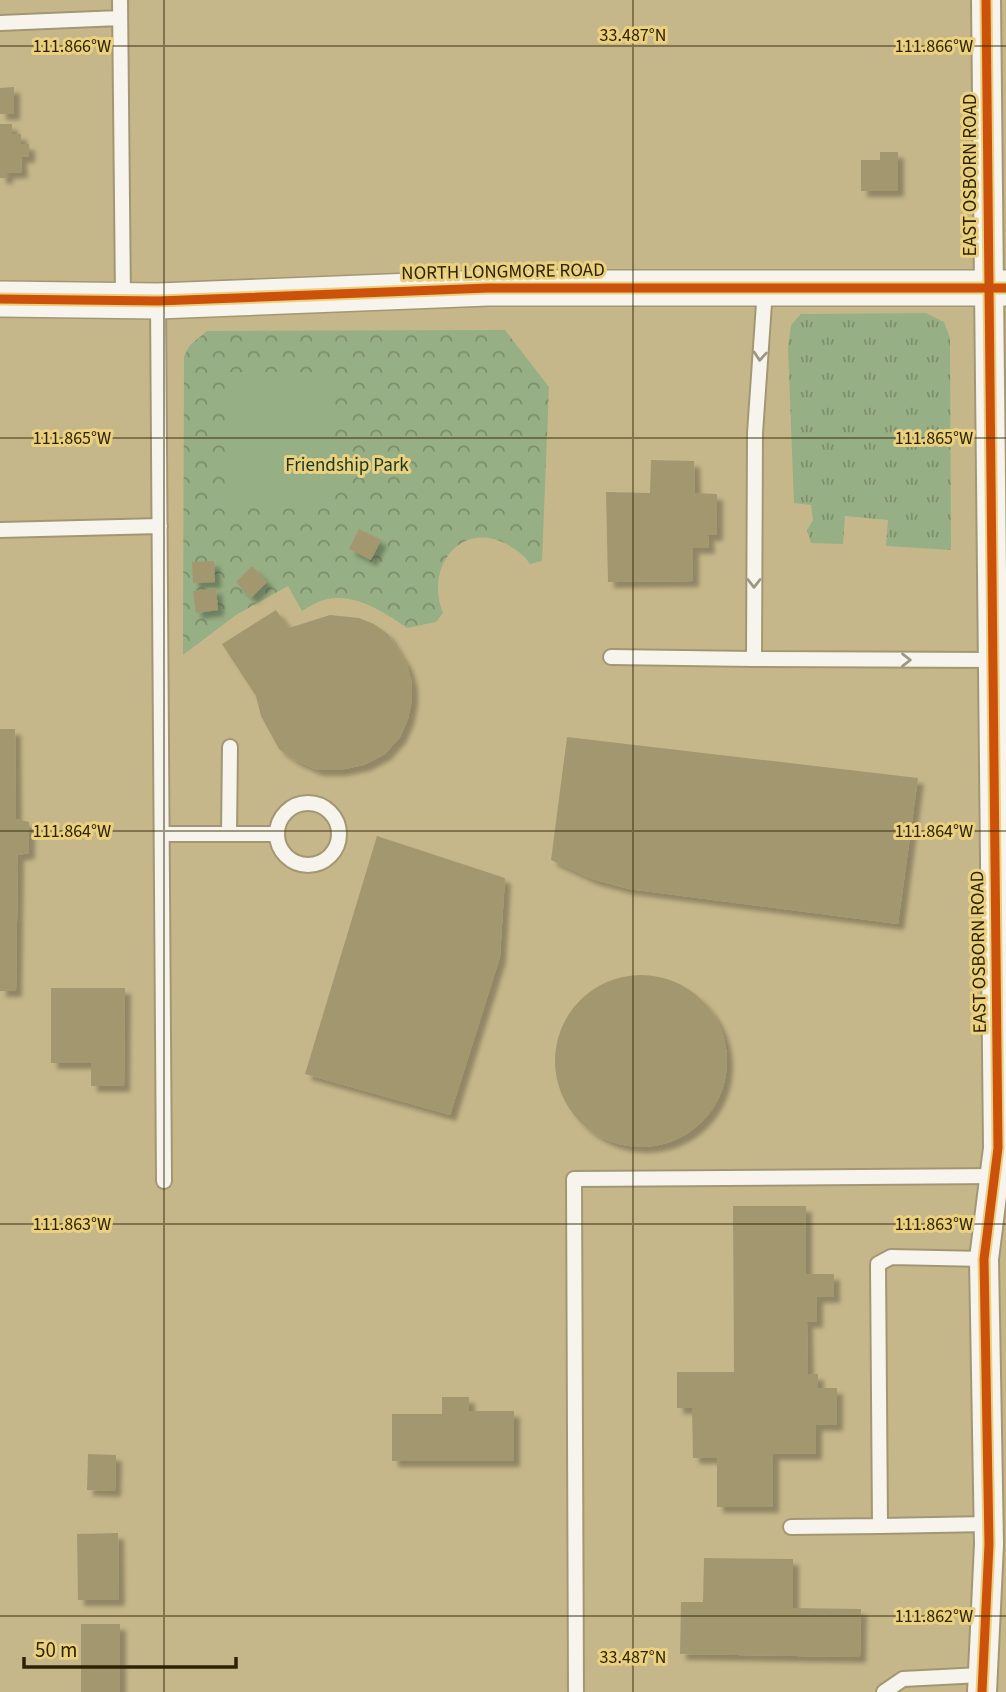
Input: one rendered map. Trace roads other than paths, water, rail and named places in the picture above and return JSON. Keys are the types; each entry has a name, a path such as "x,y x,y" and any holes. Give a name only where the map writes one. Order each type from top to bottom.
{"street":[{"name":"EAST OSBORN ROAD","path":"982,1684 995,1537 984,1259 1000,1176 994,660 997,288 986,0"},
{"name":"NORTH LONGMORE ROAD","path":"0,299 158,301 488,288 997,288"}],"lane":[{"path":"120,0 123,300"},
{"path":"0,23 120,18"},
{"path":"754,659 755,433 765,288"},
{"path":"158,301 164,1181"},
{"path":"0,530 160,526"},
{"path":"611,657 994,660"},
{"path":"229,835 230,747"},
{"path":"312,802 330,812 339,831 334,850 328,858 310,865 290,860 278,844 276,835 283,814 301,803 312,802"},
{"path":"162,834 276,835"},
{"path":"576,1692 574,1179 1000,1176"},
{"path":"880,1526 878,1264 891,1256 984,1259"},
{"path":"791,1527 880,1526 995,1537"},
{"path":"884,1692 903,1679 982,1684"}],"park label":[{"name":"Friendship Park","path":"347,465"}]}
